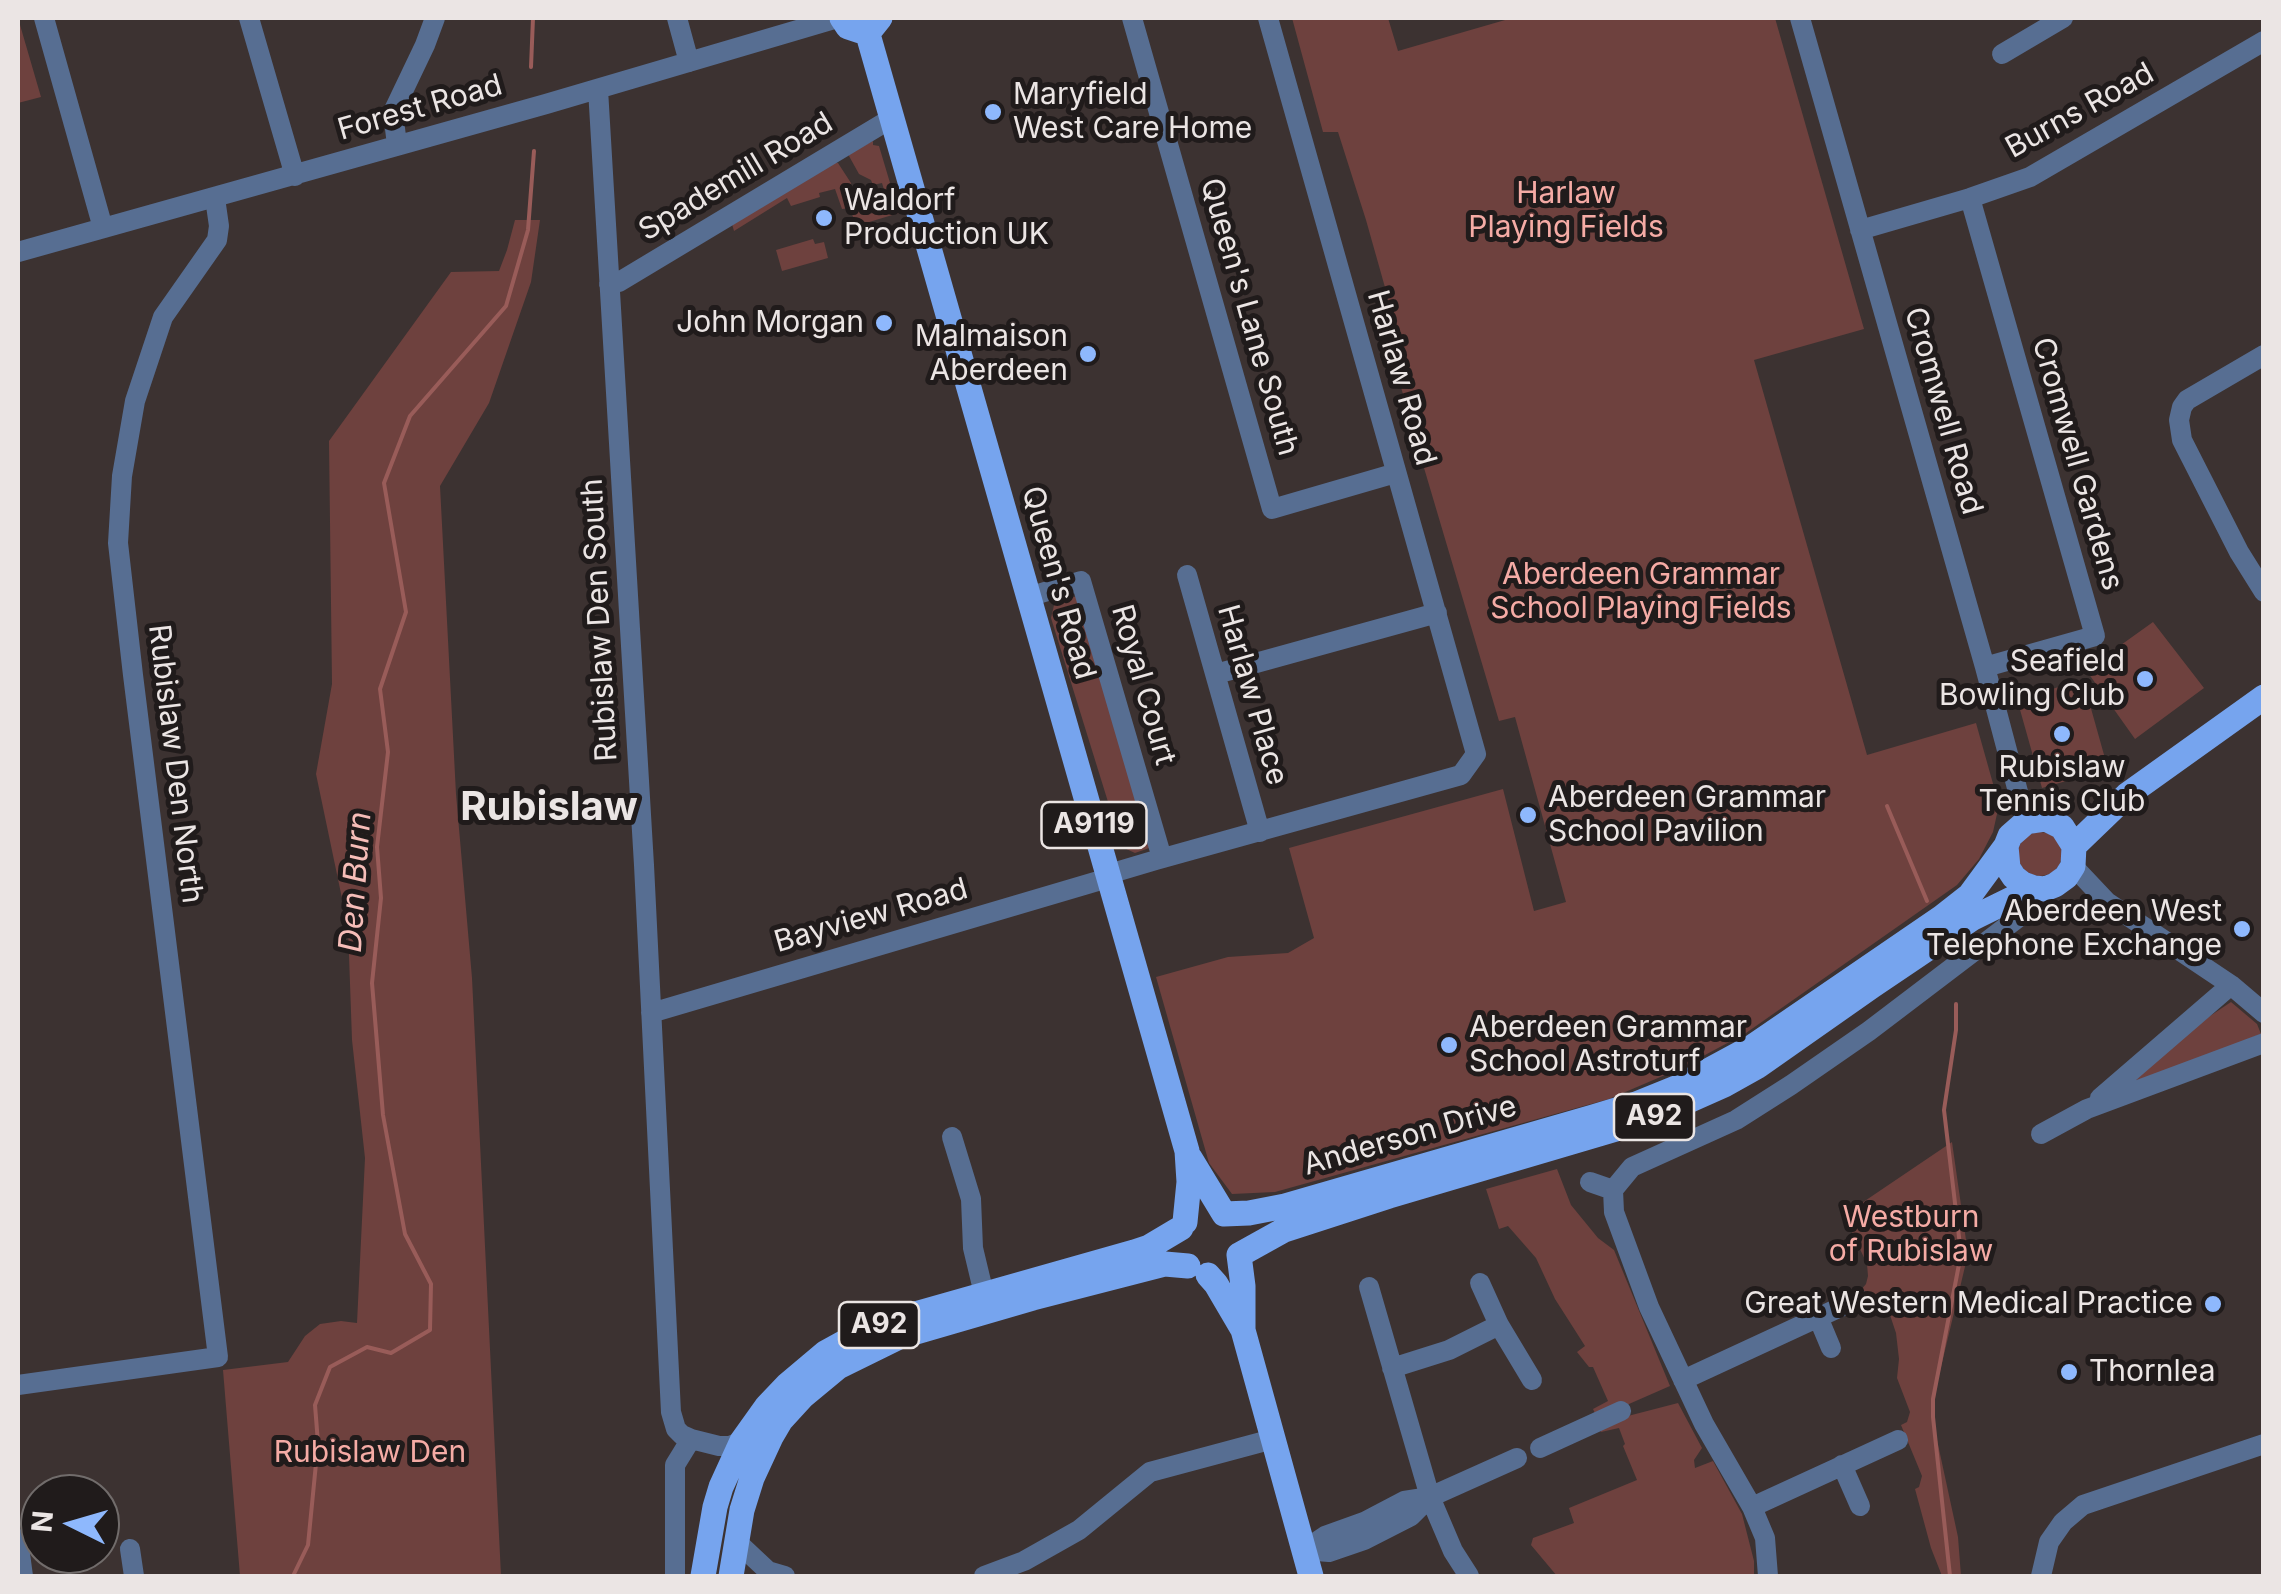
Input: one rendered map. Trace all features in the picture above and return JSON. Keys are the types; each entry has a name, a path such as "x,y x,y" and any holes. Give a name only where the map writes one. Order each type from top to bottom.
{"main road":[{"name":"A9119","path":"840,18 851,29 873,24"},
{"name":"Queen's Road","path":"873,24 892,118 1188,1154 1224,1214"},
{"name":"A92","path":"2059,871 2127,795 2264,697"},
{"name":"A92","path":"2006,846 2010,836 2026,822 2056,823 2127,795"},
{"path":"2006,846 2008,868 2023,884 2059,871 2068,832 2056,823"},
{"name":"Anderson Drive","path":"1224,1214 1285,1206 1593,1117 1678,1087 1752,1047 1942,917 1970,895 2006,846"},
{"name":"Anderson Drive","path":"1239,1255 1284,1230 1627,1126 1688,1103 1758,1066 1926,949 2059,871"},
{"name":"Queen's Road","path":"1183,1225 1188,1154"},
{"name":"A92","path":"703,1576 715,1507 742,1442 786,1385 840,1343 894,1320 1149,1247 1199,1212 1224,1214"},
{"path":"1224,1214 1238,1227 1241,1236 1243,1330"},
{"path":"1183,1225 1178,1248 1216,1284 1243,1330 1311,1576"},
{"name":"A92","path":"731,1576 752,1478 771,1437 803,1396 838,1367 899,1337 1033,1298 1164,1264 1227,1270 1239,1255"}],"street":[{"path":"44,18 103,228"},
{"path":"250,18 295,176"},
{"path":"397,145 392,112 435,18"},
{"path":"677,18 689,62"},
{"name":"Forest Road","path":"18,252 840,18"},
{"name":"Queen's Lane South","path":"1132,18 1272,509 1396,473"},
{"name":"Harlaw Road","path":"1268,18 1476,754"},
{"name":"Cromwell Road","path":"1800,18 2026,822"},
{"path":"2002,54 2063,18"},
{"name":"Burns Road","path":"1860,230 2030,176 2264,41"},
{"name":"Rubislaw Den South","path":"598,89 664,1222 671,1412 676,1429 691,1439"},
{"name":"Spademill Road","path":"610,284 679,247 892,118"},
{"name":"Rubislaw Den North","path":"18,1385 218,1357 118,542 122,476 135,401 164,317 217,240 215,198"},
{"name":"Cromwell Gardens","path":"1970,198 2095,636 1985,666"},
{"path":"2264,355 2188,400 2178,420 2182,440 2264,592"},
{"name":"Harlaw Place","path":"1187,575 1260,832"},
{"name":"Royal Court","path":"1028,597 1081,581 1162,858"},
{"path":"1216,674 1437,613"},
{"name":"Bayview Road","path":"651,1013 1162,858 1461,775 1476,754"},
{"path":"2059,871 2262,1009"},
{"path":"1768,1576 1764,1538 1752,1507 1715,1445 1649,1307 1614,1212 1613,1190 1632,1167 1736,1120 1853,1042 2023,914"},
{"path":"1926,949 1947,972"},
{"path":"2088,1109 2231,985"},
{"path":"2041,1134 2088,1109 2264,1043"},
{"path":"952,1136 972,1200 973,1248 984,1294"},
{"path":"1590,1182 1613,1190"},
{"path":"1480,1283 1499,1325 1532,1380"},
{"path":"1369,1287 1430,1496 1453,1551 1469,1576"},
{"path":"1683,1380 1858,1300"},
{"path":"1818,1317 1832,1348"},
{"path":"1392,1368 1449,1350 1499,1325"},
{"path":"1540,1448 1621,1411"},
{"path":"674,1576 675,1466 691,1439 719,1446 742,1442"},
{"path":"984,1576 1024,1561 1078,1530 1150,1472 1273,1439"},
{"path":"1752,1507 1898,1440"},
{"path":"2042,1576 2049,1542 2063,1522 2083,1506 2264,1444"},
{"path":"1304,1550 1330,1552 1364,1540 1411,1516 1430,1496 1517,1458"},
{"path":"1842,1465 1860,1506"},
{"path":"18,1538 23,1576"},
{"path":"736,1540 768,1571 785,1576"},
{"path":"130,1549 134,1576"}],"green space":[{"path":"18,18 41,97 18,103"},
{"name":"Aberdeen Grammar School Playing Fields","path":"1292,18 1388,18 1398,51 1512,18 1775,18 1864,329 1754,360 1867,755 1976,723 1999,805 1993,832 1979,859 1957,885 1746,1033 1679,1069 1609,1099 1275,1192 1232,1194 1209,1163 1156,977 1228,957 1288,953 1314,938 1289,848 1503,789 1534,911 1566,902 1515,717 1499,721 1419,451 1386,334 1388,298 1366,220 1338,132 1323,132"},
{"path":"873,141 873,145 879,146 899,213 856,226 850,208 842,209 835,189 791,206 787,198 734,231 732,224 833,163 838,163 851,183 853,206 863,206 866,215 876,212 876,196 885,193 882,183 873,185 859,174 849,156"},
{"name":"Rubislaw Den","path":"515,220 540,220 531,282 489,403 440,486 456,794 472,978 501,1576 240,1576 223,1370 288,1362 305,1336 320,1324 357,1323 365,1158 352,1040 348,927 316,774 332,684 329,441 451,272 499,271"},
{"path":"813,239 815,244 824,242 828,258 782,271 776,250"},
{"path":"1076,597 1152,847 1135,853 1122,847 1051,618 1055,601"},
{"name":"Seafield Bowling Club","path":"2153,622 2204,688 2135,739 2086,670"},
{"name":"Rubislaw Tennis Club","path":"2083,680 2108,769 2042,788 2017,699"},
{"path":"2040,832 2056,838 2062,854 2056,870 2040,876 2024,870 2018,854 2024,838"},
{"path":"2231,1002 2257,1024 2261,1034 2111,1095 2207,1018"},
{"name":"Westburn of Rubislaw","path":"1952,1142 1968,1254 1936,1388 1934,1426 1958,1537 1961,1576 1942,1576 1915,1489 1922,1476 1901,1425 1907,1422 1910,1412 1897,1378 1896,1333 1889,1312 1881,1305 1864,1302 1860,1291 1866,1284 1867,1264 1844,1215"},
{"path":"1557,1169 1571,1205 1598,1238 1614,1250 1670,1386 1597,1418 1593,1409 1608,1401 1593,1367 1577,1352 1585,1346 1555,1299 1536,1258 1508,1226 1499,1229 1486,1189"},
{"path":"1678,1403 1702,1448 1694,1460 1695,1468 1713,1461 1742,1514 1754,1576 1557,1576 1531,1545 1533,1538 1574,1523 1569,1508 1637,1480 1619,1428 1601,1432 1597,1424"}],"waterway":[{"name":"Den Burn","path":"531,67 533,18"},
{"name":"Den Burn","path":"293,1576 308,1545 318,1443 315,1405 330,1367 367,1347 391,1353 430,1330 431,1284 405,1234 383,1115 372,983 381,898 377,847 388,752 380,689 406,612 384,483 410,416 506,306 528,230 534,151"},
{"path":"1887,806 1927,901"},
{"path":"1950,1576 1933,1399 1961,1254 1944,1110 1956,1004"}],"place":[{"name":"Maryfield West Care Home","path":"993,112"},
{"name":"Waldorf Production UK","path":"824,218"},
{"name":"John Morgan","path":"884,323"},
{"name":"Malmaison Aberdeen","path":"1088,354"},
{"name":"Seafield Bowling Club","path":"2145,679"},
{"name":"Rubislaw Tennis Club","path":"2062,734"},
{"name":"Aberdeen Grammar School Pavilion","path":"1528,815"},
{"name":"Aberdeen West Telephone Exchange","path":"2242,929"},
{"name":"Aberdeen Grammar School Astroturf","path":"1449,1045"},
{"name":"Great Western Medical Practice","path":"2213,1304"},
{"name":"Thornlea","path":"2069,1372"}],"district":[{"name":"Rubislaw","path":"549,808"}],"park label":[{"name":"Harlaw Playing Fields","path":"1566,211"}]}
